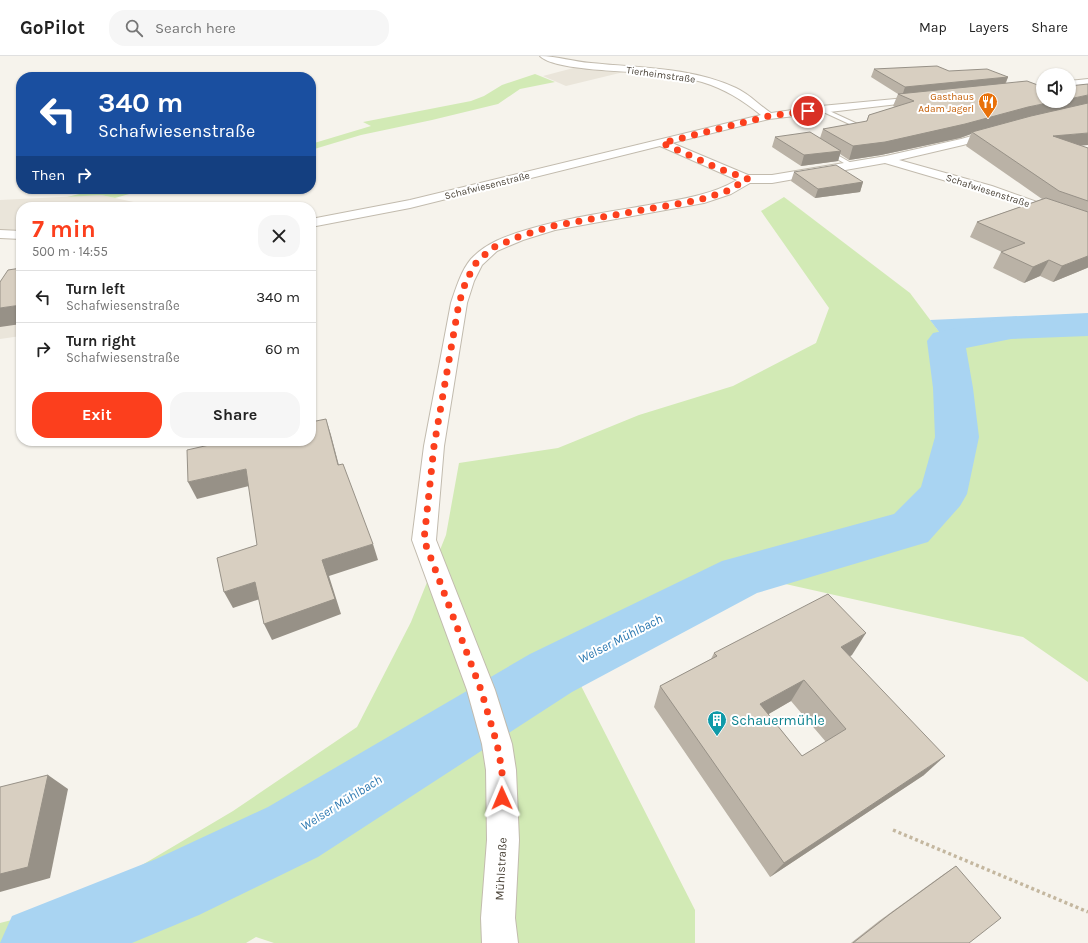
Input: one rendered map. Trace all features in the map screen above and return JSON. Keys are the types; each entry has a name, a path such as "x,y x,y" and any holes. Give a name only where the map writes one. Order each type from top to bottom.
{"street":[{"name":"Tierheimstraße","path":"544,56 567,62 641,70 689,78 718,85 733,90 769,116"},
{"path":"1076,83 1088,82"},
{"name":"Schafwiesenstraße","path":"316,223 410,204 769,116 938,97"},
{"name":"Schafwiesenstraße","path":"662,143 720,169 748,179 772,179 886,159 963,142 1007,129"},
{"name":"Schafwiesenstraße","path":"886,159 988,189 1088,225"},
{"name":"Mühlstraße","path":"500,943 498,918 503,832 502,770 497,744 481,690 424,540 434,446 459,303 466,281 476,263 492,248 518,237 552,226 699,200 727,191 748,179"},
{"path":"0,234 16,236"}],"lane":[{"path":"821,109 860,127 861,132 853,133"},
{"path":"819,146 852,165"}],"path":[{"path":"893,830 1088,912"}],"shaded area":[{"path":"581,66 632,70 566,86 543,76"},
{"path":"101,195 134,202 16,202 16,232 0,230 0,200"},
{"path":"16,270 16,337 0,339 0,281"}],"green space":[{"path":"535,74 555,82 520,89 498,104 361,135 316,148 316,142 371,126 363,122 471,101 484,96 502,85"},
{"path":"79,194 129,194 115,198 101,195 67,197"},
{"path":"784,197 910,293 946,341 1088,332 1088,682 1023,637 736,573 576,676 695,910 695,943 274,943 256,937 246,943 0,943 0,923 78,903 233,811 357,727 411,622 446,535 459,463 558,448 639,415 733,386 816,343 829,308 761,211"}],"water":[{"path":"1088,313 1088,332 946,341 930,320"}],"building":[{"path":"937,66 949,71 987,69 1008,77 905,87 874,69"},
{"path":"1027,81 1036,84 1036,105 965,124 885,142 853,146 823,129 867,121 869,115 914,101 898,94"},
{"path":"1088,84 1088,95 1076,98 1076,85"},
{"path":"1088,103 1088,133 1053,136 1088,148 1088,201 1059,191 972,132 1031,116 1066,108 1076,108 1076,106"},
{"path":"810,132 841,151 804,155 775,137"},
{"path":"836,165 863,182 818,189 794,172"},
{"path":"1046,198 1088,212 1088,256 1062,266 1049,260 1033,267 1001,252 1025,243 977,222"},
{"path":"16,269 16,306 0,308 0,282 8,270"},
{"path":"326,419 338,465 343,464 373,544 322,560 335,599 264,624 255,582 224,592 217,558 257,545 246,469 188,482 187,450 205,446 316,446 316,421"},
{"name":"Schauermühle","path":"828,594 866,633 841,647 945,756 784,863 660,686 717,656 714,653","holes":["804,680 846,729 802,756 760,704"]},
{"path":"48,775 28,867 0,874 0,787"},
{"path":"956,866 1001,918 969,943 853,943 890,914"}],"waterway":[{"name":"Welser Mühlbach","path":"39,943 173,889 293,832 551,673 741,576 910,529 943,494 957,437 953,388 946,341 1011,328 1088,325"}],"place":[{"name":"Gasthaus Adam Jagerl","path":"988,119"},
{"name":"Schauermühle","path":"717,737"}],"route":[{"path":"502,798 502,770 497,744 481,690 424,540 434,446 459,303 466,281 476,263 492,248 518,237 552,226 699,200 727,191 748,179 720,169 662,143 769,116 808,111"}]}
